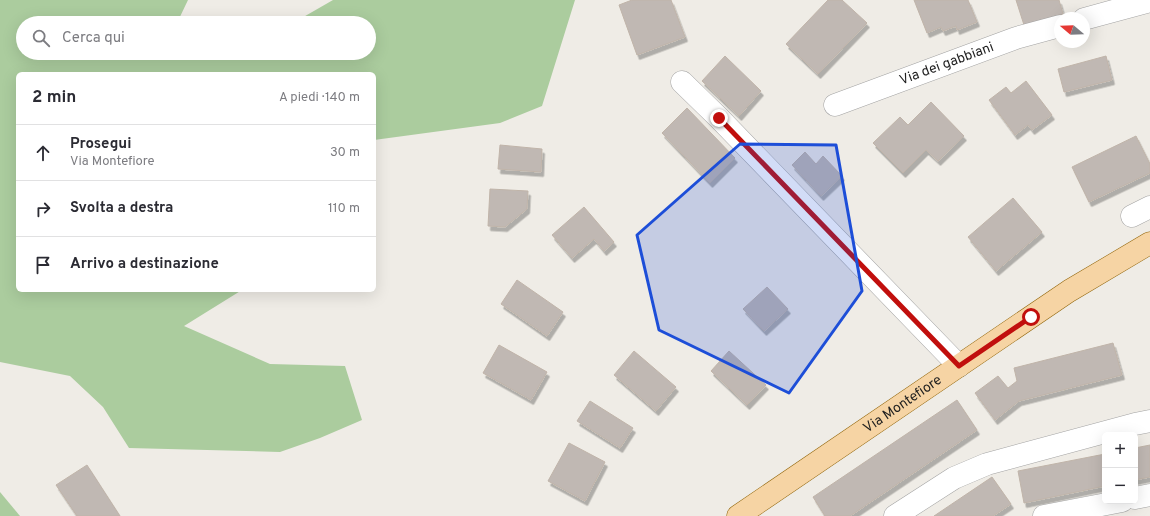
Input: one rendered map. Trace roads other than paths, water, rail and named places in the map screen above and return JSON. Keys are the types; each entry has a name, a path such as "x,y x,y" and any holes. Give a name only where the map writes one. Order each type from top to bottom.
{"main road":[{"name":"Via Montefiore","path":"738,516 1069,291 1150,243"}],"street":[{"path":"1090,17 1150,1"},
{"name":"Via dei gabbiani","path":"835,105 1016,38 1054,28"},
{"path":"682,82 719,118 959,366"},
{"path":"896,516 954,478 987,464 1150,421"},
{"path":"1138,497 1150,495"},
{"path":"1044,516 1106,504"}]}
